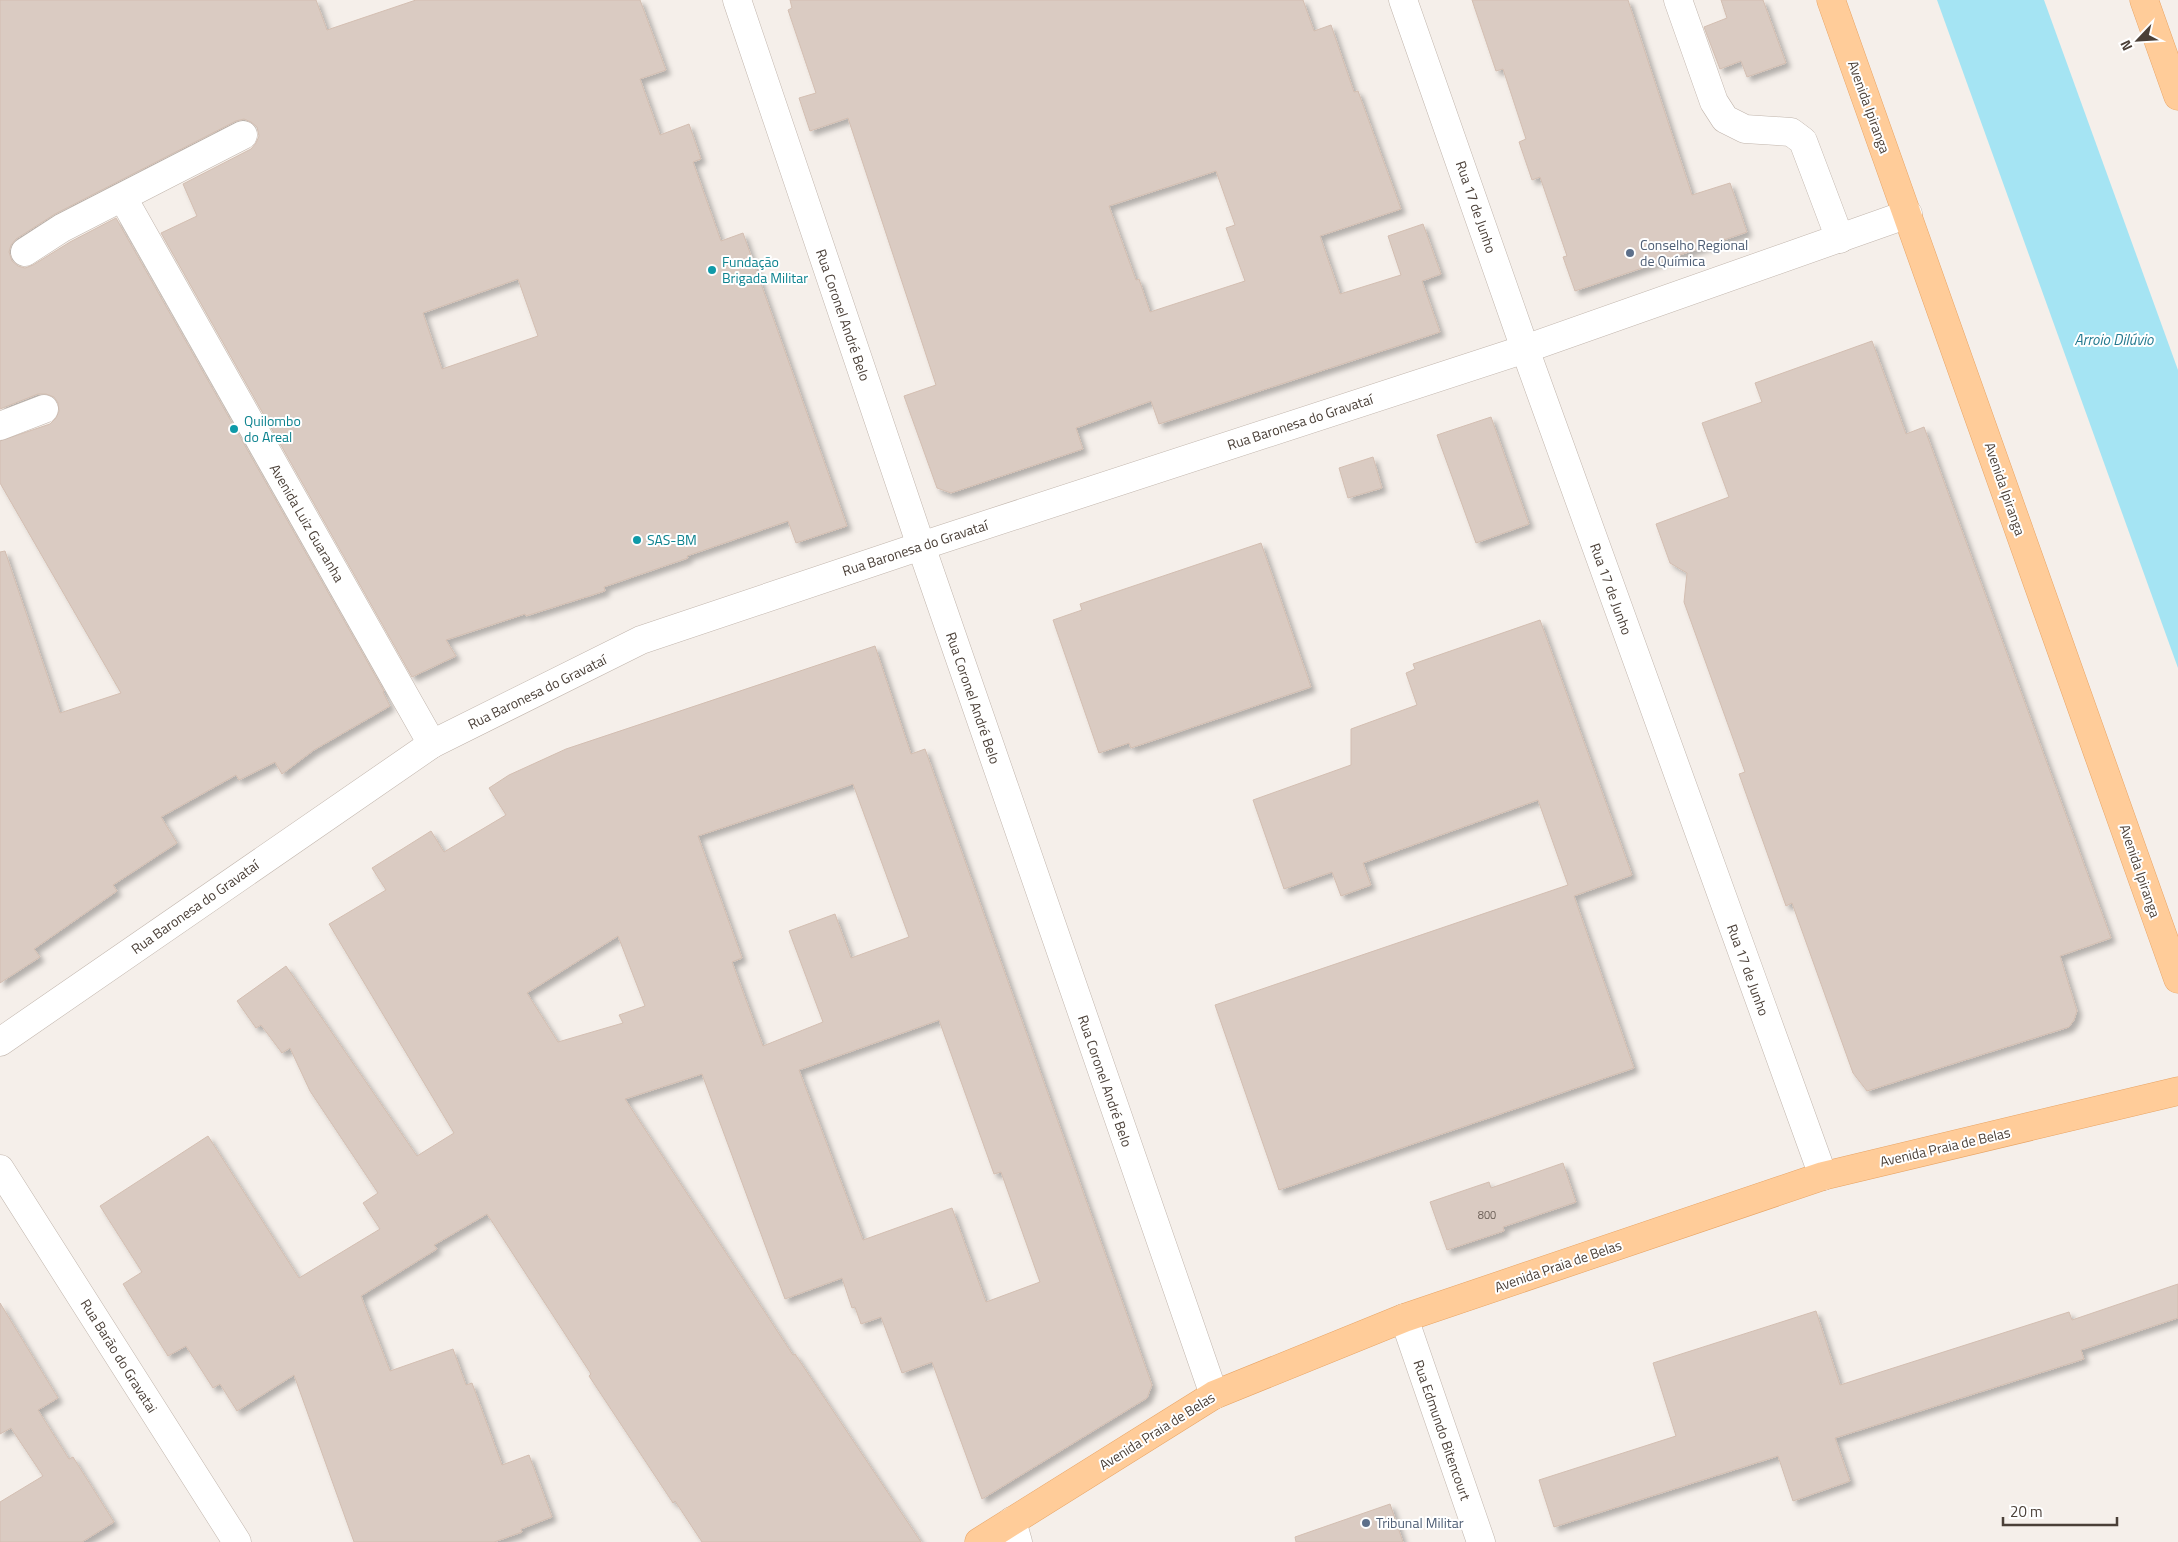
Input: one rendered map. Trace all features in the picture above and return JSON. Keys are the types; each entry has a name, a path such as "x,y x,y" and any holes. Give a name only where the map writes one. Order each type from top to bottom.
{"main road":[{"name":"Avenida Ipiranga","path":"1831,0 2178,978"},
{"path":"2144,0 2178,96"},
{"name":"Avenida Praia de Belas","path":"979,1542 1015,1532 1214,1395 1404,1318 1822,1176 2178,1091"}],"street":[{"name":"Rua Coronel André Belo","path":"737,0 921,546 1214,1395"},
{"name":"Rua 17 de Junho","path":"1403,0 1525,349 1822,1176"},
{"path":"1678,0 1714,102 1725,119 1745,129 1791,132 1803,141 1840,238"},
{"path":"25,252 62,228 243,135"},
{"name":"Avenida Luiz Guaranha","path":"123,198 432,744"},
{"name":"Rua Baronesa do Gravataí","path":"0,1042 432,744 641,640 921,546 1525,349 1908,214"},
{"path":"0,426 44,409"},
{"name":"Rua Barão do Gravatai","path":"0,1169 237,1542"},
{"name":"Rua Edmundo Bitencourt","path":"1404,1318 1481,1542"}],"water":[{"name":"Arroio Dilúvio","path":"1937,0 2044,0 2178,370 2178,668"}],"building":[{"path":"0,0 316,0 327,30 416,0 640,0 666,70 640,79 660,135 689,124 701,159 693,162 721,241 743,233 847,526 796,543 788,521 687,556 688,558 604,587 605,591 526,616 525,614 446,640 456,656 412,677 161,233 197,216 183,184 251,149 259,136 257,127 244,119 236,121 55,214 16,239 11,245 9,252 12,261 18,266 25,268 33,265 70,242 116,218 384,691 390,706 314,750 282,774 275,762 239,780 236,775 161,817 177,843 113,885 117,891 34,949 40,957 0,983 0,552 5,551 60,713 121,693 0,483 0,441 50,424 56,418 59,411 58,403 54,397 38,394 0,409","holes":["518,279 538,336 442,369 423,313"]},
{"path":"790,0 1303,0 1314,31 1331,25 1354,92 1358,91 1401,209 1320,236 1340,294 1401,275 1388,236 1423,224 1441,274 1422,281 1440,332 1159,424 1151,401 1076,428 1083,449 951,493 937,488 904,396 936,385 848,118 810,131 799,98 816,93 788,10 792,8","holes":["1216,171 1235,225 1226,228 1245,281 1150,312 1139,279 1136,280 1109,206"]},
{"path":"1472,0 1628,0 1692,195 1730,183 1747,232 1575,291 1563,257 1567,256 1540,177 1532,180 1519,142 1526,139 1503,69 1496,71"},
{"path":"1721,0 1763,0 1786,63 1747,77 1741,61 1720,69 1704,27 1727,18"},
{"path":"1872,341 1906,434 1924,427 2111,938 2060,956 2077,1011 2069,1027 1867,1091 1853,1073 1792,903 1786,906 1739,774 1745,772 1684,602 1687,573 1670,563 1656,524 1729,497 1702,423 1762,402 1755,383"},
{"path":"1491,417 1529,524 1476,543 1437,435"},
{"path":"1373,457 1382,488 1348,498 1339,468"},
{"path":"1261,543 1311,687 1131,748 1129,743 1099,753 1053,620 1082,610 1080,604"},
{"path":"1540,620 1632,875 1574,896 1634,1068 1279,1190 1215,1005 1568,885 1538,800 1363,863 1371,885 1341,896 1332,872 1284,889 1253,800 1351,765 1351,729 1417,705 1406,673 1415,669 1413,664"},
{"path":"875,646 911,754 925,749 1152,1385 1147,1398 982,1499 932,1362 902,1373 881,1317 861,1324 855,1307 852,1308 842,1278 785,1299 702,1074 625,1099 793,1355 795,1354 921,1542 702,1542 675,1501 673,1503 589,1376 591,1374 487,1214 434,1245 437,1249 361,1296 390,1371 453,1349 466,1385 472,1383 502,1465 529,1455 552,1517 521,1529 522,1532 494,1542 354,1542 294,1375 237,1411 220,1384 213,1388 186,1346 168,1356 123,1284 142,1272 100,1206 208,1136 299,1278 380,1229 363,1203 378,1193 310,1091 290,1048 282,1053 261,1025 256,1028 237,1001 286,966 417,1156 454,1133 329,924 386,890 372,868 431,831 444,852 506,815 489,788 509,775 566,749","holes":["853,784 909,937 851,958 835,914 789,931 823,1022 763,1046 732,962 742,958 698,836","618,936 645,1006 619,1015 623,1023 558,1042 527,993","939,1020 994,1174 1001,1172 1040,1282 986,1302 952,1208 863,1240 799,1070"]},
{"path":"1563,1163 1576,1202 1503,1227 1504,1231 1447,1250 1430,1202 1489,1182 1491,1188"},
{"path":"2178,1284 2178,1318 2081,1350 2084,1359 1835,1438 1850,1481 1793,1501 1778,1456 1554,1527 1539,1480 1676,1436 1653,1363 1816,1311 1840,1385 2069,1312 2072,1320"},
{"path":"0,1303 58,1398 38,1410 69,1459 73,1457 114,1522 82,1542 0,1542 0,1502 43,1476 11,1428 0,1434"},
{"name":"Tribunal Militar","path":"1390,1504 1403,1542 1296,1542 1295,1537"}],"place":[{"name":"Conselho Regional de Química","path":"1630,253"},
{"name":"Fundação Brigada Militar","path":"712,270"},
{"name":"Quilombo do Areal","path":"234,429"},
{"name":"SAS-BM","path":"637,540"},
{"name":"Tribunal Militar","path":"1366,1523"}]}
